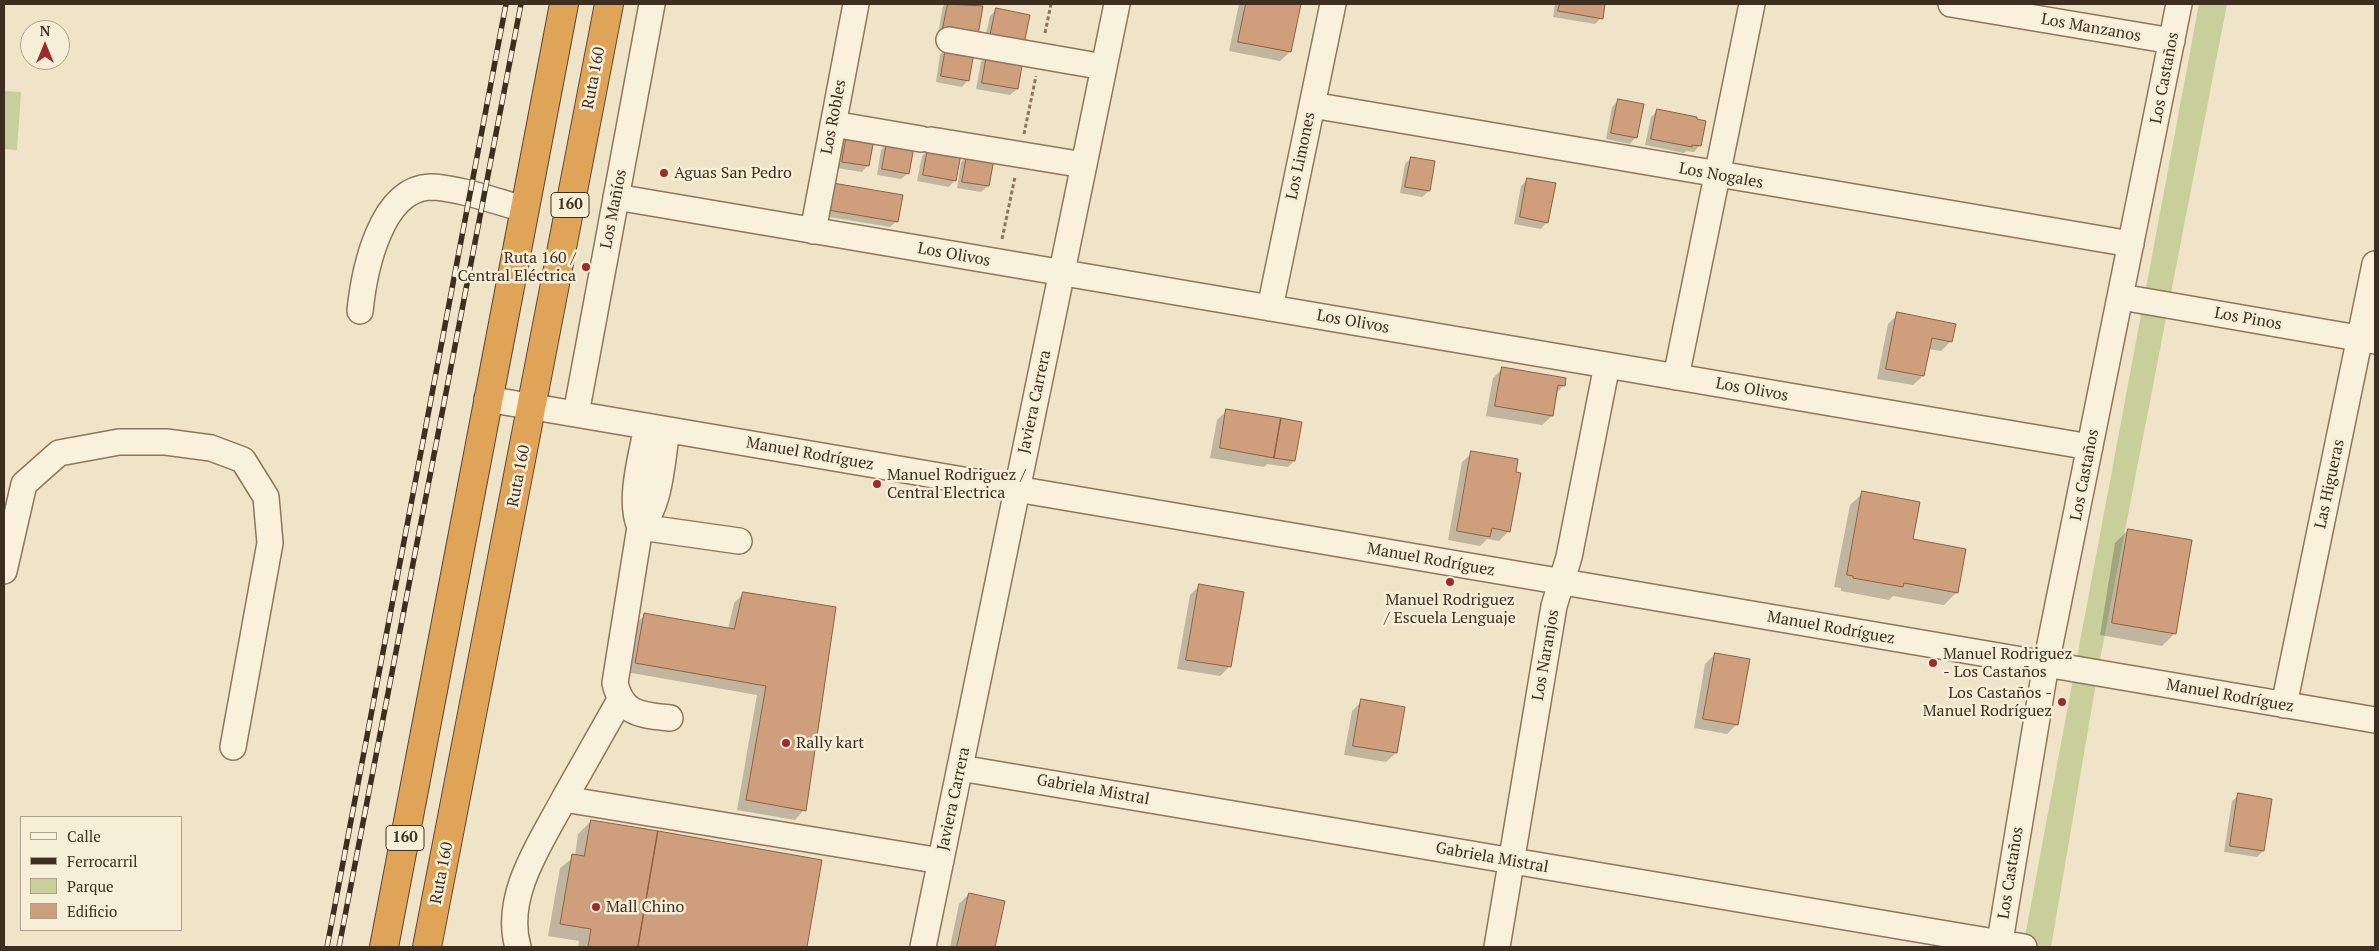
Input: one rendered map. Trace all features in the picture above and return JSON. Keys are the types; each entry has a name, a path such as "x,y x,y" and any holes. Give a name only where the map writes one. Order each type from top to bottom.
{"highway":[{"name":"160","path":"384,947 438,668 487,399 564,4"},
{"name":"Ruta 160","path":"428,947 609,4"}],"street":[{"name":"Los Mañíos","path":"576,414 652,4"},
{"name":"Los Robles","path":"813,231 856,4"},
{"name":"Javiera Carrera","path":"923,947 1117,4"},
{"name":"Los Limones","path":"1270,308 1333,4"},
{"path":"1676,377 1752,4"},
{"name":"Los Manzanos","path":"1951,4 2172,42"},
{"name":"Los Castaños","path":"1999,945 2046,664 2179,4"},
{"path":"949,40 1104,67"},
{"name":"Los Nogales","path":"1312,105 2131,244"},
{"path":"833,124 1084,165"},
{"path":"360,311 363,286 375,245 389,214 402,198 421,188 438,188 524,209"},
{"name":"Los Olivos","path":"616,197 2090,447"},
{"name":"Las Higueras","path":"2284,705 2368,340 2375,264"},
{"name":"Los Pinos","path":"2120,297 2368,340"},
{"name":"Los Naranjos","path":"1497,947 1554,606 1569,557 1607,365"},
{"name":"Manuel Rodríguez","path":"487,399 2375,720"},
{"path":"657,428 654,504 648,518 640,527 614,674 614,684 620,700 634,712 670,718"},
{"path":"4,571 24,484 60,453 119,442 166,442 211,448 244,460 266,498 270,543 233,747"},
{"path":"640,527 739,541"},
{"path":"518,947 516,914 522,883 564,799 620,700"},
{"name":"Gabriela Mistral","path":"960,768 1999,945 2024,947"},
{"path":"564,799 941,861"}],"path":[{"path":"1001,244 1051,4"}],"green space":[{"path":"2199,4 2227,4 2101,654 2051,947 2023,947"},
{"path":"4,91 21,92 17,150 4,149"}],"building":[{"path":"948,4 983,6 978,35 943,28"},
{"path":"1246,4 1301,4 1291,52 1238,42"},
{"path":"1560,4 1605,4 1603,19 1558,11"},
{"path":"996,8 1030,15 1024,44 990,37"},
{"path":"946,47 974,52 969,81 941,76"},
{"path":"987,54 1023,60 1018,89 982,83"},
{"path":"1618,99 1644,104 1637,138 1611,133"},
{"path":"1657,109 1697,117 1697,119 1706,121 1701,146 1692,145 1692,147 1651,139"},
{"path":"847,134 874,139 869,166 842,162"},
{"path":"887,142 914,147 909,174 882,169"},
{"path":"928,148 961,154 956,181 923,175"},
{"path":"967,155 994,159 989,186 962,182"},
{"path":"1411,157 1435,161 1430,191 1405,187"},
{"path":"1527,178 1556,183 1548,223 1520,217"},
{"path":"827,182 903,195 898,222 822,209"},
{"path":"1897,312 1956,324 1952,342 1932,338 1924,376 1886,369"},
{"path":"1502,367 1566,378 1565,386 1558,385 1553,416 1495,406"},
{"path":"1226,409 1281,418 1274,458 1220,448"},
{"path":"1281,418 1302,422 1295,461 1274,458"},
{"path":"1471,451 1518,459 1516,472 1521,473 1510,532 1492,528 1490,537 1457,531"},
{"path":"1862,491 1920,502 1913,539 1966,549 1958,593 1904,583 1903,587 1853,578 1853,576 1847,575"},
{"path":"2128,529 2192,540 2176,634 2112,623"},
{"path":"1199,584 1244,592 1231,667 1186,660"},
{"name":"Rally kart","path":"743,592 836,607 806,811 746,800 766,686 635,663 644,613 734,629"},
{"path":"1715,653 1750,659 1738,725 1703,719"},
{"path":"1361,699 1405,707 1397,753 1353,746"},
{"path":"2238,793 2272,799 2264,851 2230,846"},
{"path":"591,820 658,831 638,947 588,947 591,929 560,924 572,854 584,856"},
{"path":"658,831 822,860 807,947 638,947"},
{"path":"969,893 1005,901 995,947 957,947"}],"railway":[{"path":"327,947 506,4"},
{"path":"339,947 521,4"}],"place":[{"name":"Aguas San Pedro","path":"664,173"},
{"name":"Ruta 160 / Central Eléctrica","path":"586,267"},
{"name":"Manuel Rodriguez / Central Electrica","path":"877,484"},
{"name":"Manuel Rodriguez / Escuela Lenguaje","path":"1450,582"},
{"name":"Manuel Rodriguez - Los Castaños","path":"1933,663"},
{"name":"Los Castaños - Manuel Rodríguez","path":"2062,702"},
{"name":"Rally kart","path":"786,743"},
{"name":"Mall Chino","path":"596,907"}]}
